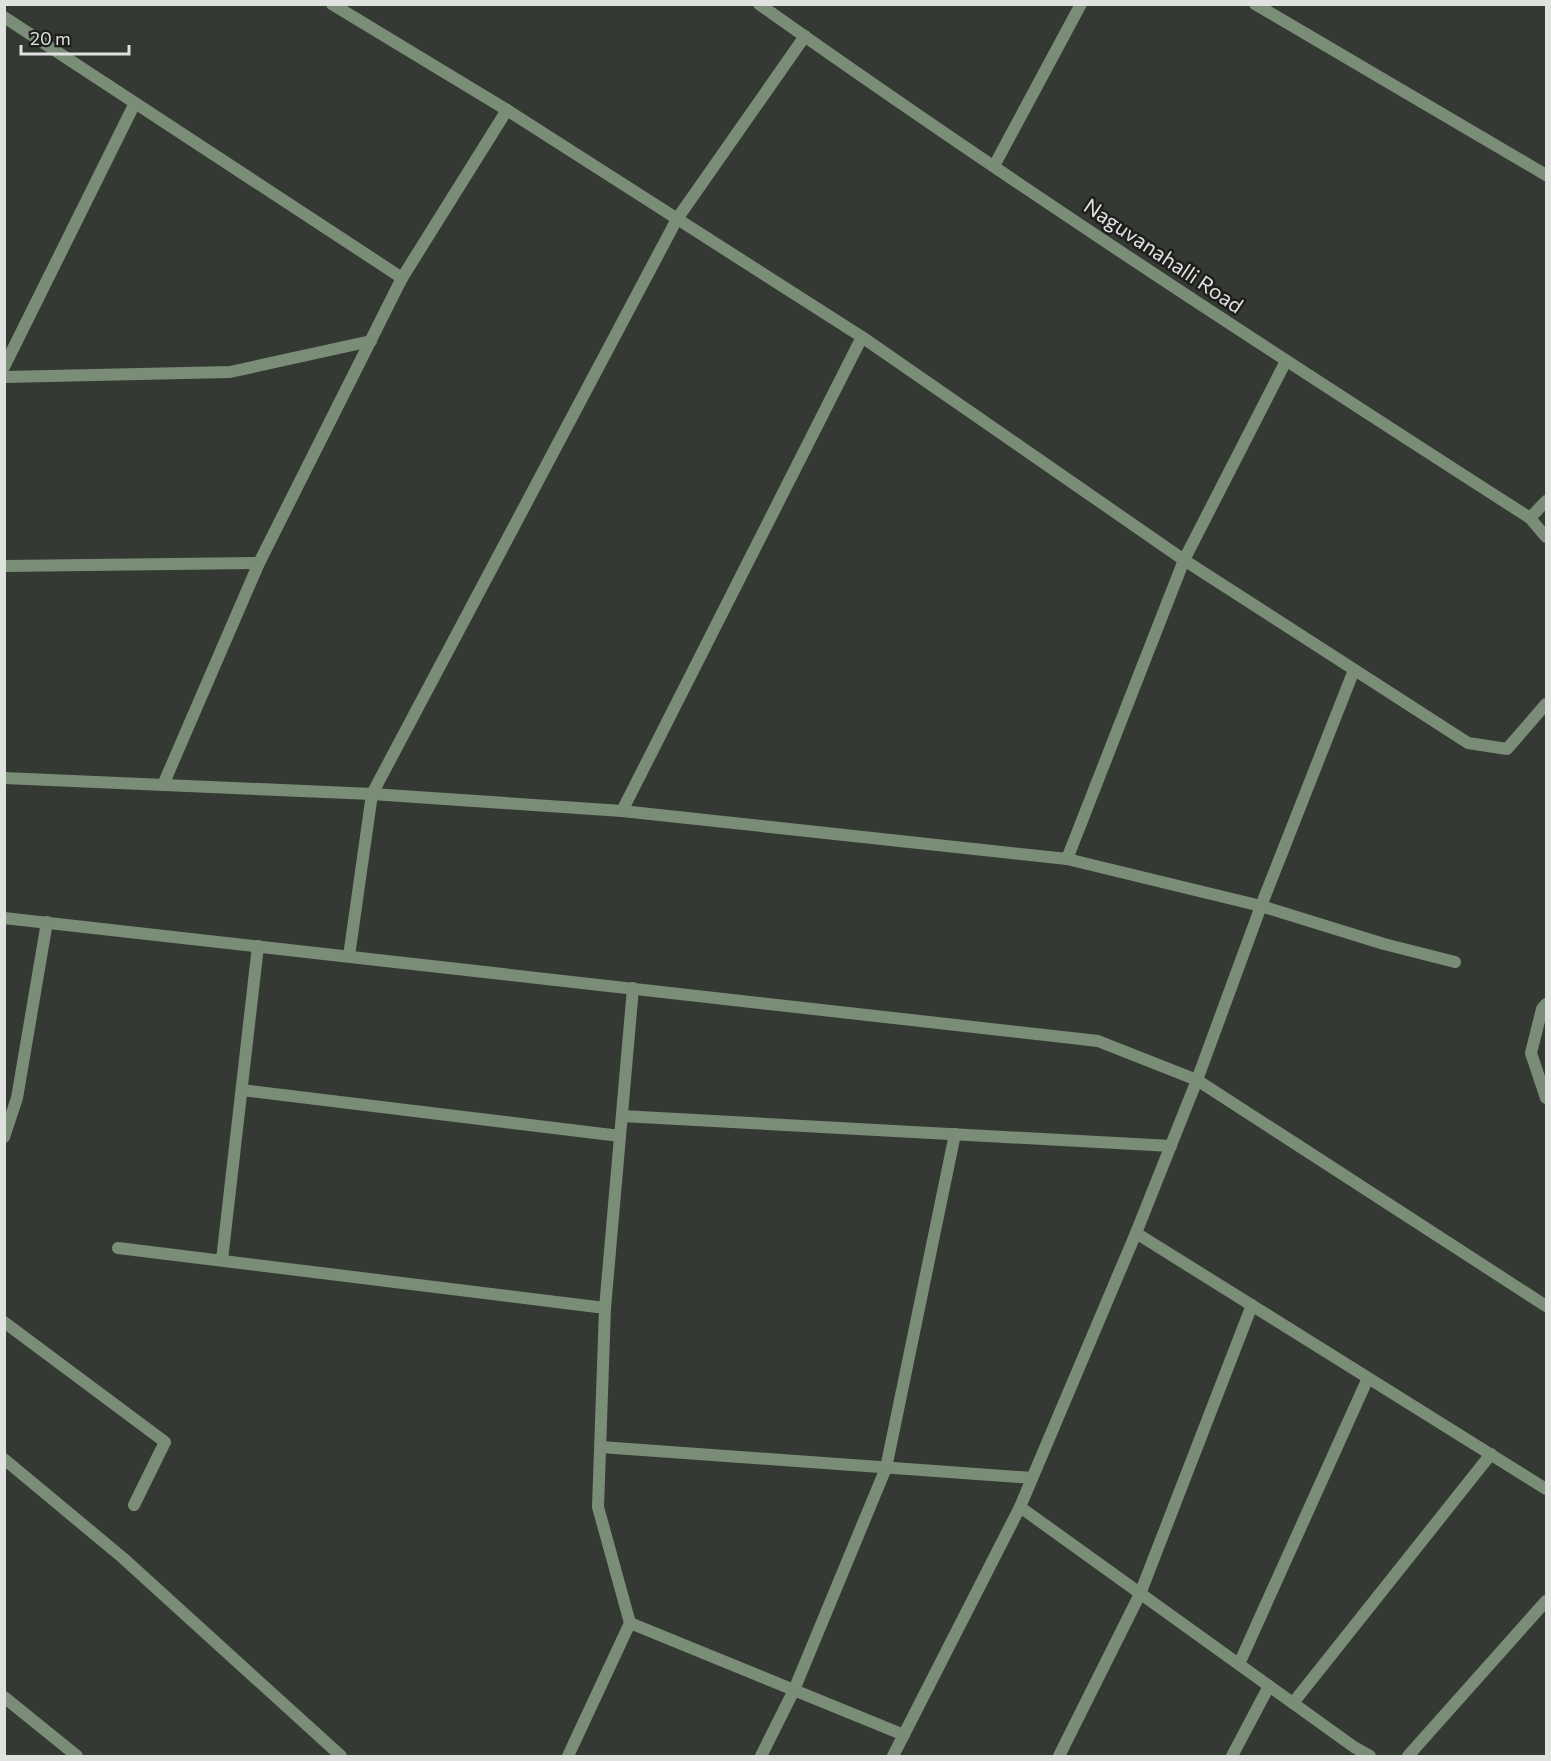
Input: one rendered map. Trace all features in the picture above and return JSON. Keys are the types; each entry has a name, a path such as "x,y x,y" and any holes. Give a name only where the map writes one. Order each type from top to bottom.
{"street":[{"path":"332,4 507,110 862,337 1184,560 1468,743 1507,749 1546,704"},
{"name":"Naguvanahalli Road","path":"759,4 994,166 1286,360 1530,518 1546,537"},
{"path":"994,166 1081,4"},
{"path":"1255,4 1546,175"},
{"path":"4,17 402,278"},
{"path":"350,956 372,794 677,219 805,36"},
{"path":"4,367 135,103"},
{"path":"163,785 259,563 402,278 507,110"},
{"path":"622,811 862,337"},
{"path":"4,377 230,372 370,341"},
{"path":"1067,859 1184,560 1286,360"},
{"path":"1530,518 1546,501"},
{"path":"4,566 259,563"},
{"path":"893,1756 1020,1507 1171,1146 1261,906 1354,669"},
{"path":"4,778 372,794 622,811 1067,859 1261,906 1384,944 1455,962"},
{"path":"4,918 1098,1041 1197,1080 1546,1306"},
{"path":"4,1137 17,1098 47,922"},
{"path":"222,1260 258,946"},
{"path":"568,1756 630,1623 598,1507 605,1308 633,988"},
{"path":"1546,1004 1542,1009 1531,1053 1546,1098"},
{"path":"242,1090 620,1136"},
{"path":"622,1116 1171,1146"},
{"path":"761,1756 794,1690 886,1468 955,1134"},
{"path":"1136,1233 1546,1489"},
{"path":"118,1248 605,1308"},
{"path":"1059,1756 1140,1594 1252,1305"},
{"path":"4,1322 165,1442 134,1505"},
{"path":"1239,1664 1368,1378"},
{"path":"601,1447 1032,1478"},
{"path":"1293,1703 1491,1454"},
{"path":"4,1459 123,1558 341,1756"},
{"path":"1020,1507 1370,1756"},
{"path":"1408,1756 1546,1601"},
{"path":"630,1623 904,1735"},
{"path":"1232,1756 1269,1686"},
{"path":"4,1697 77,1756"}]}
